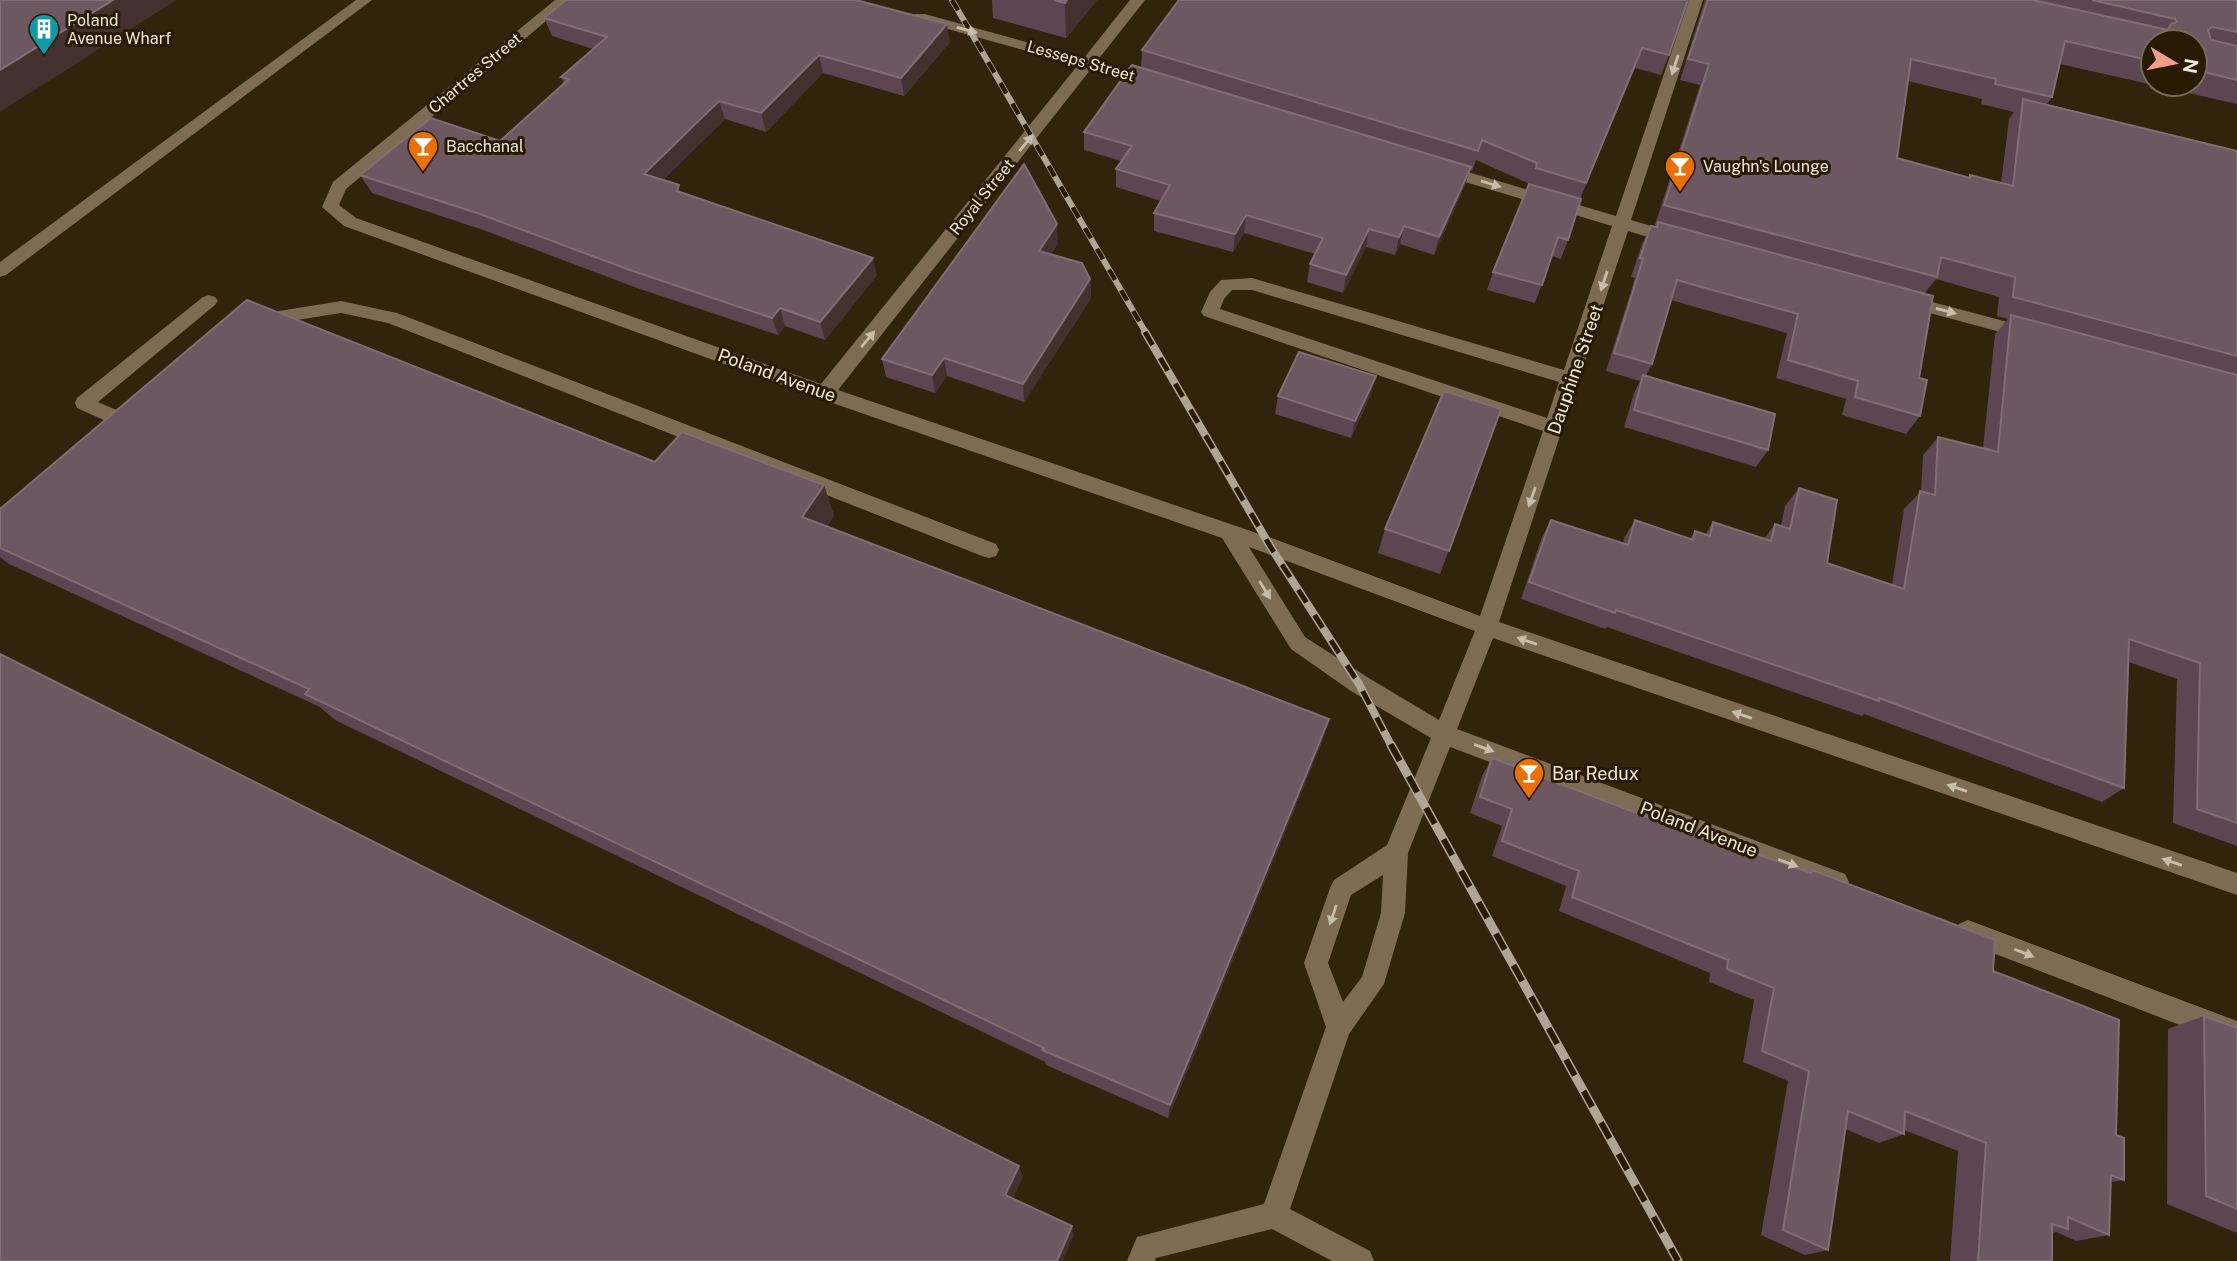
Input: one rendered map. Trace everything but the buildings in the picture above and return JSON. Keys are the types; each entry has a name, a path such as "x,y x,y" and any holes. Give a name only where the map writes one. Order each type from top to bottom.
{"street":[{"path":"0,271 365,0"},
{"name":"Chartres Street","path":"330,207 339,186 564,0"},
{"name":"Royal Street","path":"825,393 1138,0"},
{"name":"Dauphine Street","path":"1274,1215 1339,1027 1372,984 1392,912 1396,852 1487,627 1572,379 1696,0"},
{"name":"Lesseps Street","path":"905,13 1169,86"},
{"path":"1423,164 1690,243"},
{"name":"Poland Avenue","path":"330,207 351,222 825,393 1229,532 1487,627 2237,884"},
{"path":"1555,428 1210,312 1227,284 1252,284 1572,379"},
{"path":"1890,296 2050,339"},
{"path":"123,447 148,426 85,403 209,301"},
{"path":"253,335 273,318 341,307 391,317 989,550"},
{"name":"Poland Avenue","path":"1229,532 1298,643 1359,684 1443,734 1858,890"},
{"path":"1339,1027 1316,963 1342,888 1396,852"},
{"path":"1950,925 2237,1034"},
{"path":"1141,1261 1147,1247 1274,1215 1360,1261"}],"railway":[{"path":"952,0 1146,333"},
{"path":"1145,332 1270,546 1359,684 1392,747"},
{"path":"1391,745 1678,1261"}],"place":[{"name":"Poland Avenue Wharf","path":"44,56"},
{"name":"Bacchanal","path":"423,173"},
{"name":"Vaughn's Lounge","path":"1680,193"},
{"name":"Bar Redux","path":"1529,800"}]}
